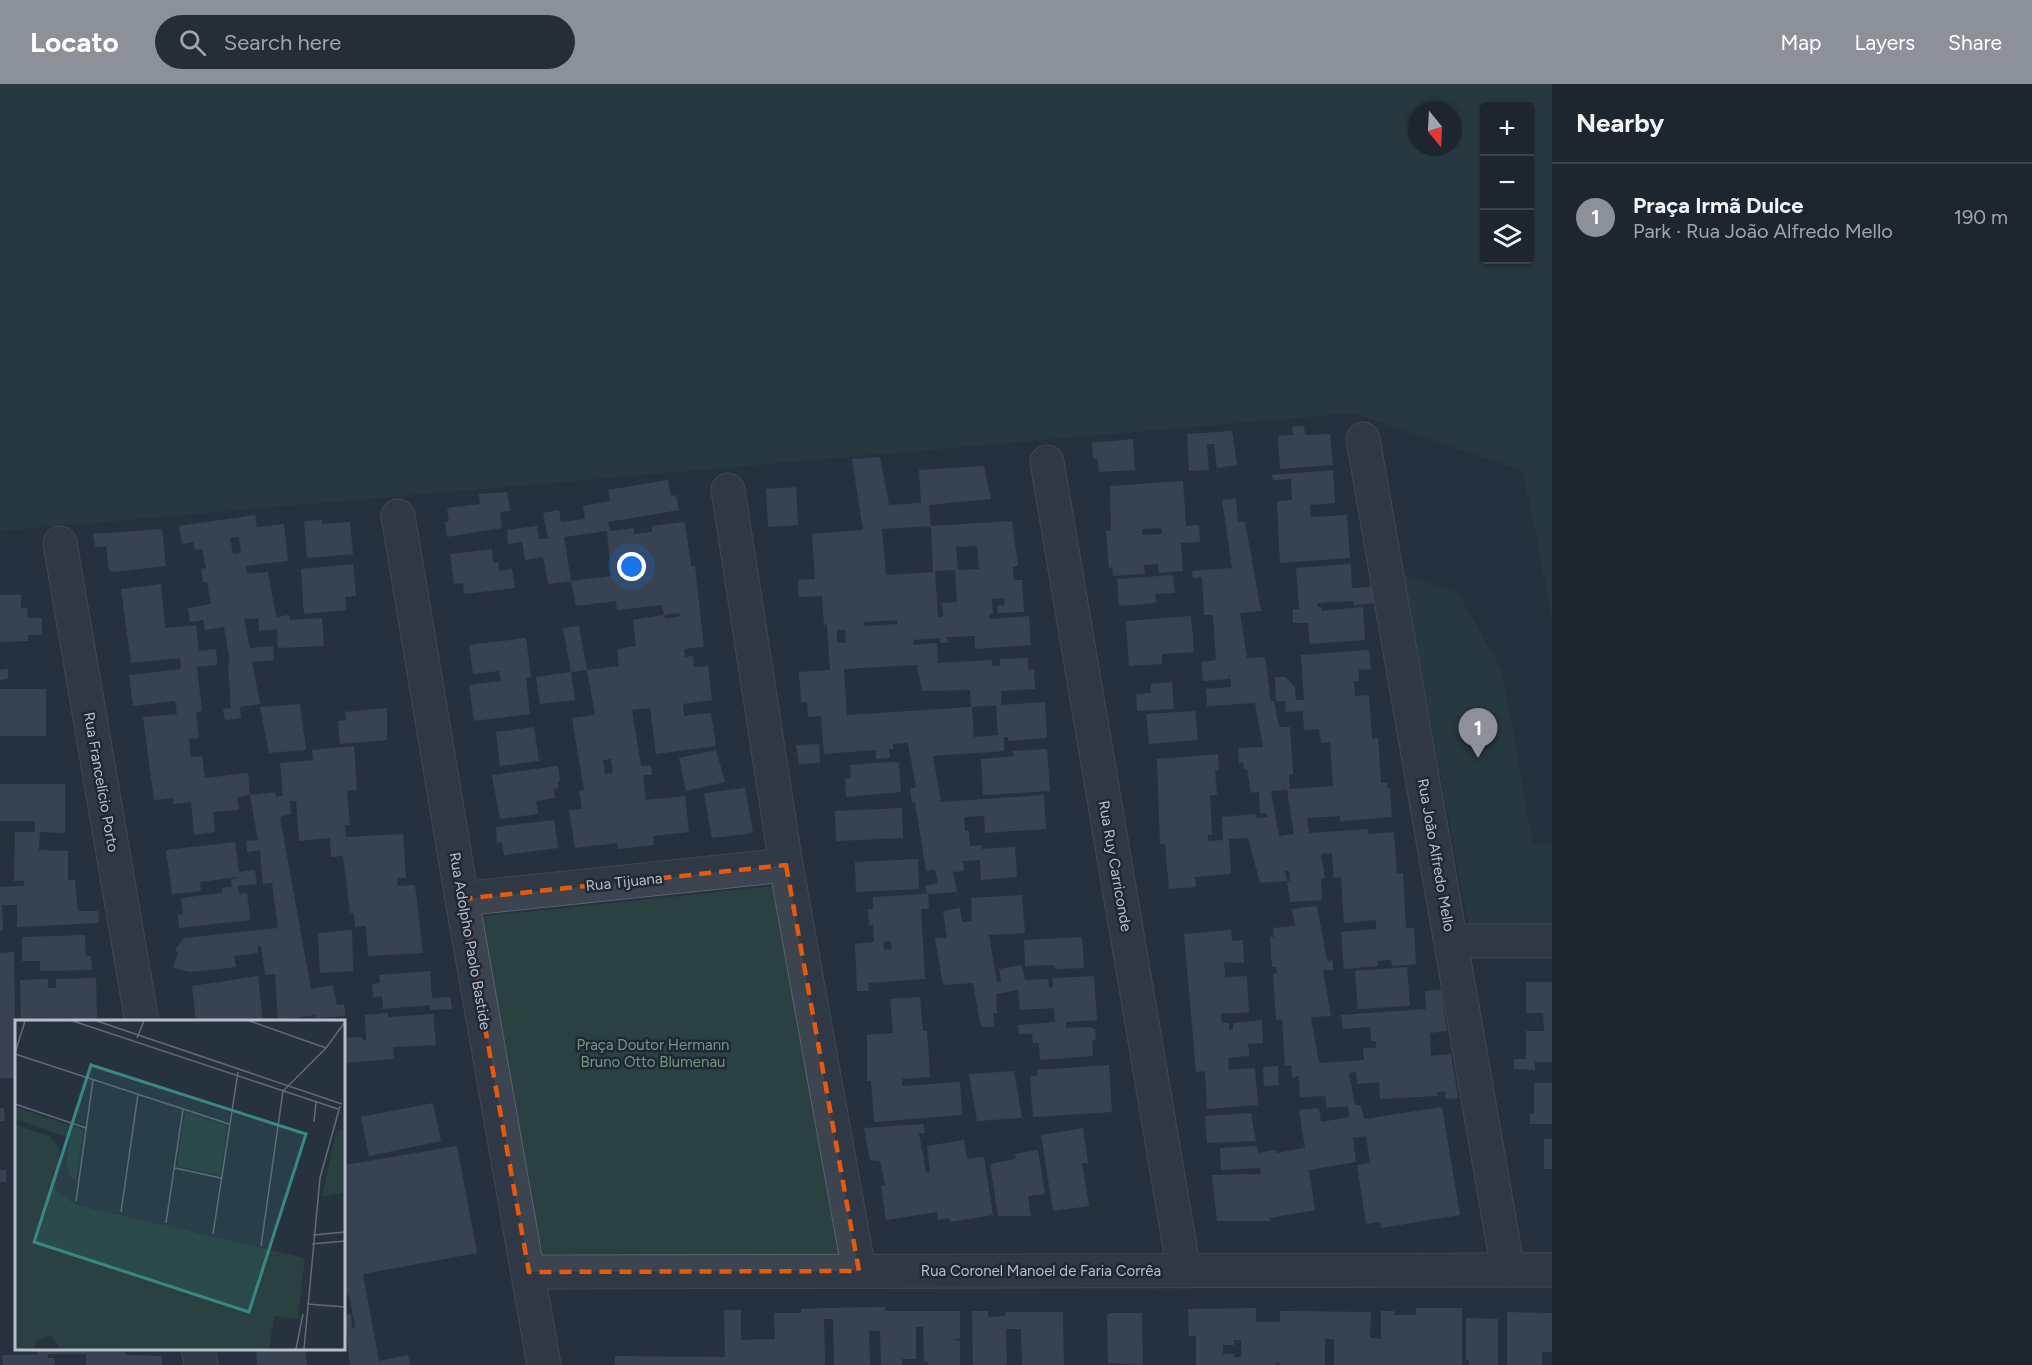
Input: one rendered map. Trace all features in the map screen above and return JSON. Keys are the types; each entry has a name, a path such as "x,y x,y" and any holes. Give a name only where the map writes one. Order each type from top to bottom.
{"street":[{"name":"Rua João Alfredo Mello","path":"1363,439 1508,1270"},
{"name":"Rua Ruy Carriconde","path":"1047,462 1184,1271"},
{"path":"728,490 786,865 859,1271"},
{"name":"Rua Adolpho Paolo Bastide","path":"398,516 462,899 544,1365"},
{"name":"Rua Francelício Porto","path":"60,543 142,1020"},
{"name":"Rua Tijuana","path":"462,899 786,865"},
{"path":"1451,941 1552,941"},
{"name":"Rua Coronel Manoel de Faria Corrêa","path":"529,1272 1552,1270"},
{"path":"198,1350 201,1365"}],"highlighted area":[{"path":"786,865 859,1271 529,1272 462,899"}],"green space":[{"path":"0,84 1552,84 1552,616 1523,471 1352,413 0,531"},
{"path":"1403,574 1458,593 1502,671 1533,844 1552,844 1552,924 1468,923"},
{"name":"Praça Doutor Hermann Bruno Otto Blumenau","path":"775,886 841,1256 538,1254 476,917"}],"building":[{"path":"1304,426 1305,435 1330,434 1333,465 1280,469 1278,436 1293,435 1292,427"},
{"path":"1232,431 1237,465 1217,468 1214,444 1207,444 1209,470 1189,471 1187,434"},
{"path":"1133,439 1135,470 1099,472 1097,458 1093,459 1092,443"},
{"path":"880,457 889,505 921,503 919,470 984,466 991,499 929,505 931,526 1012,521 1018,566 1013,567 1014,580 1022,580 1024,612 998,613 997,606 1005,605 1004,598 992,599 993,614 989,614 990,619 1029,616 1031,645 975,649 975,636 947,637 948,643 940,643 940,638 913,640 914,645 937,643 938,663 992,660 992,666 1000,666 1000,659 1028,658 1028,670 1034,669 1035,689 1001,691 1001,705 1045,702 1047,738 1008,741 1008,737 1004,737 1004,751 933,756 941,802 1044,795 1046,829 985,833 984,816 964,817 965,831 969,831 970,846 982,845 982,849 1015,847 1017,877 981,880 980,860 963,861 964,871 953,872 957,892 928,894 929,909 921,909 925,979 868,983 869,991 857,991 855,944 874,942 873,925 869,925 868,909 873,909 873,897 927,894 925,886 938,883 935,869 926,871 915,803 912,803 910,789 916,787 908,743 893,744 893,749 889,749 890,758 876,759 876,750 824,754 821,716 808,717 807,702 801,702 799,672 830,670 827,624 824,625 822,596 799,597 798,580 815,579 812,534 863,530 852,459","holes":["931,526 933,572 886,575 882,529","977,546 979,569 958,570 956,547","955,570 957,602 942,603 943,617 938,617 935,571","897,620 897,624 864,626 864,622","837,630 845,630 846,643 837,642","917,665 922,691 970,690 971,707 847,715 844,669","996,705 998,735 974,737 972,707","891,941 892,949 884,950 883,942"]},
{"path":"1333,470 1335,503 1310,505 1311,517 1347,515 1350,558 1280,563 1277,501 1292,500 1291,479 1273,480 1272,475"},
{"path":"668,480 671,496 676,495 679,510 608,522 610,531 634,528 634,534 652,532 652,526 685,522 691,566 695,566 704,647 684,649 685,657 693,656 694,667 708,666 712,700 683,704 684,716 711,713 716,746 656,754 650,708 632,710 641,766 651,765 652,775 643,775 646,800 685,796 689,832 653,836 654,845 618,849 617,843 575,848 569,810 582,809 579,791 584,790 572,718 595,715 587,670 619,666 617,649 636,646 633,620 664,615 662,605 617,610 616,601 576,606 571,581 548,584 543,557 525,560 522,542 508,544 507,530 537,526 539,539 548,539 543,513 559,510 561,522 585,519 583,506 610,501 608,490","holes":["607,531 611,576 571,581 564,537","679,613 680,616 665,619 664,615","611,759 613,773 605,774 603,760"]},
{"path":"1183,481 1186,526 1199,525 1200,542 1181,543 1183,571 1159,573 1158,564 1144,565 1145,574 1113,576 1112,567 1109,568 1106,531 1111,531 1110,486","holes":["1161,528 1162,534 1142,535 1142,529"]},
{"path":"796,487 798,525 768,527 766,489"},
{"path":"507,492 510,511 500,512 502,528 447,537 445,522 449,521 447,508 480,504 479,494"},
{"path":"1236,499 1238,522 1245,522 1261,611 1240,613 1247,658 1265,657 1271,702 1274,701 1279,727 1290,727 1293,774 1289,775 1290,789 1333,786 1330,742 1321,743 1319,729 1304,730 1303,711 1286,712 1285,701 1276,701 1275,677 1285,677 1295,687 1296,700 1304,700 1301,655 1369,650 1371,669 1359,670 1359,681 1354,681 1355,696 1369,695 1372,739 1378,738 1381,783 1387,783 1387,788 1390,788 1392,817 1340,821 1340,816 1307,818 1309,833 1368,829 1368,834 1394,832 1397,874 1403,873 1406,928 1414,928 1416,964 1392,966 1391,960 1378,961 1378,966 1344,969 1341,932 1376,929 1376,920 1344,923 1341,877 1334,878 1332,853 1321,854 1325,878 1321,879 1322,900 1290,902 1287,881 1260,883 1248,838 1229,839 1231,874 1195,877 1196,887 1169,889 1165,844 1160,844 1157,759 1218,754 1219,770 1215,770 1217,795 1210,795 1212,835 1208,835 1208,841 1223,840 1222,817 1256,814 1256,818 1267,817 1267,813 1260,813 1259,792 1251,793 1247,769 1244,769 1243,763 1239,763 1238,748 1263,747 1255,703 1207,706 1206,689 1231,687 1230,674 1229,679 1203,681 1201,662 1216,660 1213,615 1204,615 1202,577 1193,578 1192,571 1232,568 1222,500","holes":["1287,790 1294,834 1279,836 1271,791","1285,871 1289,871 1290,881 1287,881"]},
{"path":"255,515 257,527 284,524 288,561 246,566 247,574 268,572 276,617 289,615 290,620 322,618 324,646 278,648 277,629 259,631 258,618 244,619 250,648 273,646 274,660 252,662 260,704 240,707 241,718 225,720 223,709 231,708 228,663 230,663 224,627 205,630 203,620 190,622 188,608 211,604 207,582 203,582 201,569 206,568 202,549 195,550 193,542 182,544 179,526","holes":["239,537 241,553 233,554 230,538"]},
{"path":"322,520 322,524 350,522 353,554 307,558 304,521"},
{"path":"162,529 166,566 109,571 106,546 95,547 93,534"},
{"path":"492,549 493,563 498,562 499,571 512,569 515,588 464,594 463,583 454,584 450,554"},
{"path":"353,564 356,596 345,597 346,610 304,614 301,569"},
{"path":"1351,564 1352,588 1374,587 1377,603 1354,605 1353,601 1317,603 1321,611 1363,607 1365,640 1310,644 1308,623 1293,623 1293,609 1299,609 1296,568"},
{"path":"1173,575 1175,593 1155,594 1156,603 1119,606 1117,579"},
{"path":"161,584 165,628 196,625 199,651 216,649 217,665 197,667 202,711 196,712 199,738 189,739 191,757 202,756 205,778 248,773 250,795 237,797 239,810 213,812 215,832 194,835 191,802 173,804 173,798 154,800 143,717 177,714 175,701 133,706 129,675 181,669 180,658 131,663 121,589"},
{"path":"0,595 21,595 21,608 27,608 28,618 42,618 42,635 28,635 28,641 0,642"},
{"path":"1191,616 1194,652 1162,654 1162,664 1129,666 1126,621"},
{"path":"579,626 587,670 571,672 563,628"},
{"path":"526,638 531,677 526,678 530,714 474,721 469,685 501,681 499,671 473,674 469,645"},
{"path":"8,669 8,679 0,680 0,670"},
{"path":"571,672 575,700 540,704 536,677"},
{"path":"1172,682 1174,709 1137,711 1136,694 1151,693 1151,684"},
{"path":"0,689 46,689 46,736 0,736"},
{"path":"300,704 306,750 269,753 260,707"},
{"path":"387,708 387,740 340,744 338,721 346,720 345,712"},
{"path":"1195,711 1198,740 1149,744 1146,714"},
{"path":"534,727 539,761 500,766 496,732"},
{"path":"819,744 820,763 799,764 796,745"},
{"path":"354,746 357,790 347,791 350,825 345,825 346,837 403,834 406,878 397,878 398,886 415,885 423,953 368,956 366,926 355,927 354,913 350,913 343,856 331,857 330,838 299,841 296,801 290,801 291,814 280,817 311,989 333,985 337,1005 344,1004 345,1016 316,1018 316,1015 278,1020 275,974 265,975 261,946 258,946 258,953 234,956 236,967 190,972 173,968 178,953 175,950 184,938 278,928 272,883 263,884 260,850 247,852 246,841 258,840 250,795 275,792 276,797 283,796 280,763 313,760 312,750"},
{"path":"1047,749 1050,791 983,795 981,759 1014,756 1013,751"},
{"path":"716,750 725,782 686,791 679,758"},
{"path":"899,763 901,792 846,797 845,778 851,778 850,765"},
{"path":"558,766 560,781 558,781 558,788 553,789 555,798 536,801 538,814 500,819 492,775"},
{"path":"0,784 65,784 65,833 40,832 39,850 68,851 68,880 75,880 78,911 98,911 99,923 17,927 17,905 2,905 3,931 0,931 0,887 24,886 24,881 14,881 15,832 35,832 34,821 0,821"},
{"path":"745,788 753,833 712,838 704,793"},
{"path":"902,808 903,838 836,841 835,811"},
{"path":"554,820 558,848 504,855 502,842 497,843 496,827"},
{"path":"235,842 239,872 255,870 257,884 238,886 239,894 247,893 250,920 179,928 178,915 183,914 181,898 222,893 222,888 232,887 231,880 239,877 200,882 201,891 172,894 166,850"},
{"path":"918,859 919,889 856,892 855,862"},
{"path":"1022,895 1025,933 989,935 997,982 1001,981 999,969 1022,965 1025,980 1048,979 1049,988 1053,987 1053,978 1094,976 1097,1020 1066,1022 1066,1028 1092,1027 1095,1029 1096,1040 1092,1040 1093,1056 1040,1060 1039,1043 1033,1043 1032,1034 1019,1034 1018,1025 1055,1022 1054,1008 1020,1010 1018,990 996,994 997,1013 993,1013 994,1027 981,1027 973,983 943,985 935,938 947,938 943,911 960,908 962,922 972,921 971,898"},
{"path":"1317,906 1327,961 1333,960 1333,970 1323,970 1331,1016 1311,1017 1319,1063 1364,1060 1363,1048 1376,1048 1376,1041 1371,1041 1370,1027 1343,1029 1341,1015 1426,1009 1425,991 1441,990 1447,1031 1430,1033 1431,1056 1451,1054 1458,1098 1445,1099 1445,1091 1437,1092 1437,1096 1380,1099 1379,1082 1357,1084 1356,1072 1349,1073 1355,1105 1361,1105 1364,1119 1442,1107 1460,1215 1381,1228 1380,1222 1366,1224 1357,1165 1370,1163 1366,1136 1353,1138 1356,1162 1309,1170 1315,1210 1270,1218 1270,1221 1217,1221 1212,1175 1261,1174 1260,1168 1221,1170 1220,1148 1257,1146 1258,1153 1275,1150 1276,1153 1305,1148 1299,1110 1319,1108 1321,1122 1349,1117 1348,1106 1327,1108 1325,1096 1300,1097 1299,1076 1292,1077 1291,1065 1285,1066 1282,1019 1276,1020 1273,974 1277,973 1276,967 1272,967 1270,937 1274,937 1273,928 1295,926 1292,909"},
{"path":"352,930 353,971 320,973 318,933"},
{"path":"1231,930 1232,941 1243,940 1244,963 1224,962 1225,977 1247,976 1249,1012 1221,1014 1222,1023 1229,1023 1229,1030 1233,1030 1233,1023 1262,1020 1263,1043 1248,1044 1249,1056 1228,1058 1229,1070 1255,1068 1258,1105 1207,1109 1205,1071 1196,1072 1184,934"},
{"path":"85,935 86,956 91,956 92,970 40,971 40,961 22,961 22,937"},
{"path":"1082,937 1084,968 1055,969 1054,965 1025,966 1024,940"},
{"path":"14,952 15,1078 0,1078 0,953"},
{"path":"1407,967 1410,1006 1358,1009 1355,971"},
{"path":"430,971 432,998 450,997 452,1009 430,1010 430,1005 383,1009 382,996 373,997 372,984 380,983 379,975"},
{"path":"258,976 263,1020 196,1020 192,986"},
{"path":"96,978 97,1020 21,1019 20,980 48,979 48,988 56,988 56,979"},
{"path":"1526,982 1552,982 1552,1062 1535,1062 1535,1070 1514,1069 1514,1059 1526,1059 1526,1031 1544,1031 1543,1013 1526,1013"},
{"path":"920,997 923,1031 927,1031 930,1077 902,1079 902,1086 960,1082 962,1115 874,1122 871,1081 867,1081 867,1035 893,1033 890,999"},
{"path":"388,1013 388,1017 433,1014 436,1045 393,1047 394,1059 345,1063 345,1038 362,1037 363,1041 366,1040 365,1015"},
{"path":"1109,1065 1112,1112 1033,1117 1030,1076 1037,1076 1037,1070"},
{"path":"1278,1066 1279,1085 1264,1086 1263,1067"},
{"path":"1014,1071 1022,1118 977,1121 969,1074"},
{"path":"1534,1083 1552,1083 1552,1124 1530,1124 1530,1114 1534,1114"},
{"path":"433,1103 441,1141 369,1156 361,1117"},
{"path":"0,1108 4,1108 5,1121 0,1121"},
{"path":"1251,1113 1256,1141 1207,1143 1205,1116"},
{"path":"923,1124 925,1133 919,1133 926,1172 930,1172 927,1146 964,1140 967,1159 984,1157 993,1215 950,1222 950,1218 938,1220 937,1212 886,1220 881,1186 885,1185 880,1161 870,1160 864,1128"},
{"path":"1083,1128 1088,1163 1082,1163 1089,1206 1053,1211 1041,1135"},
{"path":"1544,1139 1552,1139 1552,1169 1544,1169"},
{"path":"457,1146 477,1253 363,1274 379,1361 408,1355 410,1365 350,1365 345,1315 351,1314 352,1328 355,1327 349,1295 345,1296 345,1165"},
{"path":"1038,1150 1045,1194 1028,1196 1031,1216 998,1216 990,1164 1016,1159 1015,1154"},
{"path":"0,1170 6,1170 6,1182 0,1182"},
{"path":"885,1307 885,1311 960,1311 960,1339 952,1339 960,1341 960,1365 928,1365 928,1362 924,1361 923,1327 916,1327 916,1359 902,1359 902,1365 881,1365 880,1331 869,1331 870,1365 834,1365 833,1319 824,1319 825,1365 615,1365 615,1356 725,1357 724,1310 741,1310 741,1340 775,1339 774,1313 801,1313 801,1309"},
{"path":"1256,1308 1256,1322 1280,1322 1280,1311 1371,1312 1370,1338 1381,1339 1381,1311 1394,1311 1394,1315 1416,1315 1416,1308 1462,1308 1462,1365 1334,1365 1334,1339 1325,1339 1325,1365 1280,1365 1276,1362 1276,1365 1196,1365 1196,1336 1189,1336 1188,1309","holes":["1234,1340 1241,1340 1241,1357 1234,1357 1234,1354 1223,1354 1223,1345 1234,1345"]},
{"path":"972,1311 988,1311 988,1317 1005,1316 1006,1312 1063,1312 1064,1365 1022,1365 1021,1329 1006,1329 1007,1365 973,1365"},
{"path":"1507,1312 1552,1313 1552,1352 1542,1352 1542,1365 1507,1365"},
{"path":"1142,1313 1143,1365 1108,1363 1107,1315"},
{"path":"1466,1318 1498,1319 1498,1365 1469,1365 1469,1360 1466,1360"},
{"path":"36,1350 125,1350 125,1355 162,1356 162,1365 86,1365 86,1354 48,1354 48,1358 54,1358 55,1365 3,1365 2,1355 37,1355"},
{"path":"256,1350 305,1350 307,1365 257,1365"}],"place":[{"name":"Praça Irmã Dulce","path":"1478,758"}]}
